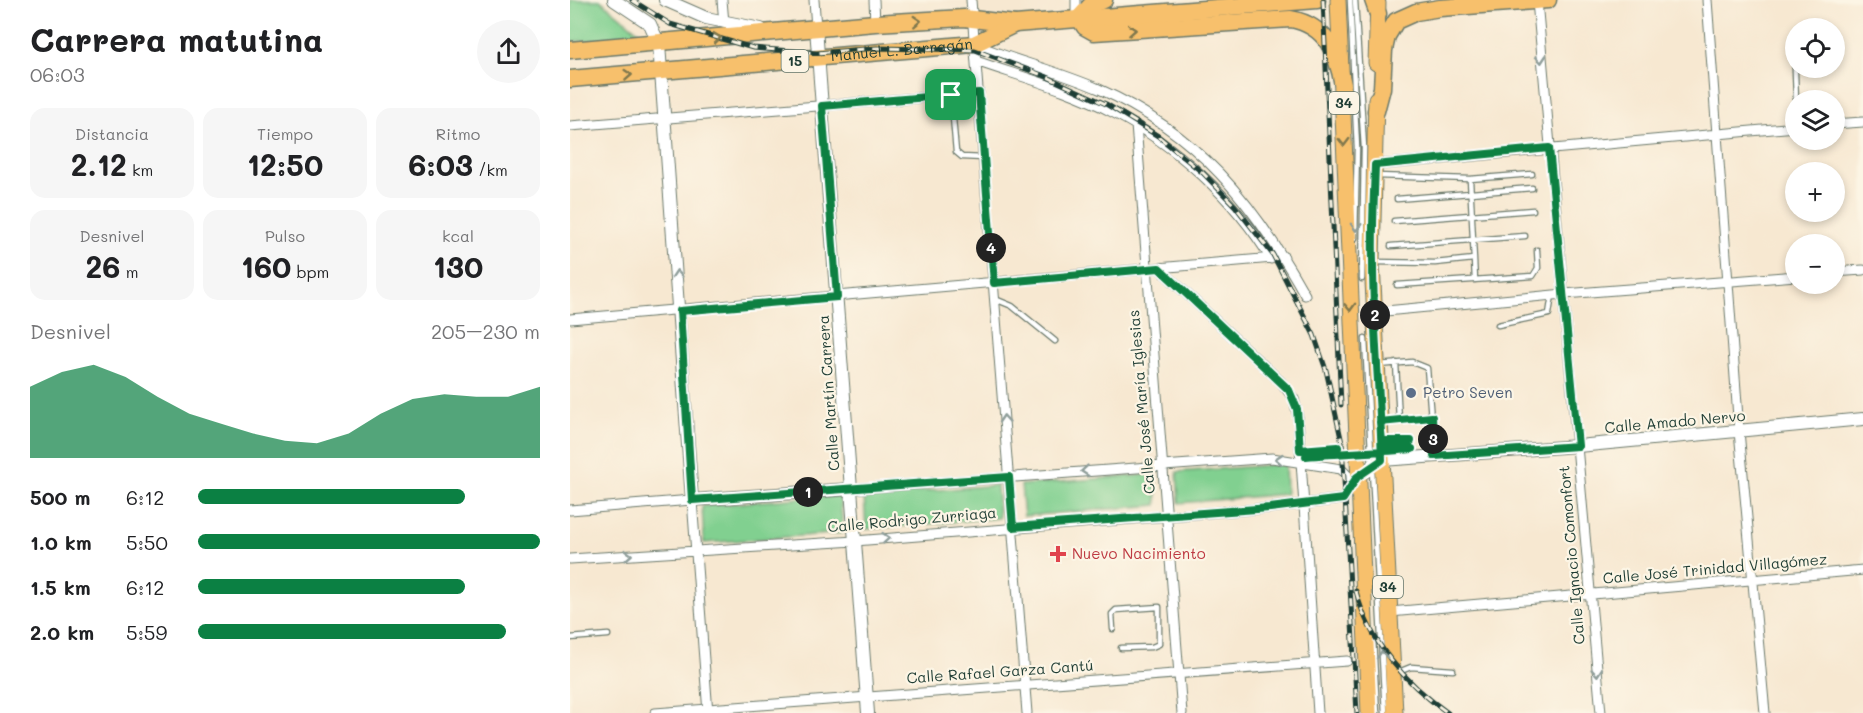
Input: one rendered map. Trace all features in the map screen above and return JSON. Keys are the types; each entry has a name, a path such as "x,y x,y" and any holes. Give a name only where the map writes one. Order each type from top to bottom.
{"highway":[{"path":"1104,0 1092,4 1077,19 1085,27 1098,32 1299,20 1314,27 1328,41 1339,63 1343,85"},
{"name":"Manuel L. Barragán","path":"570,50 659,44 875,23 973,19 1014,24 1317,0"},
{"path":"1376,111 1382,88 1385,43 1396,21 1423,10 1542,0"},
{"name":"Manuel L. Barragán","path":"570,80 974,44 1014,24"}],"main road":[{"name":"34","path":"1338,0 1366,472 1369,713"},
{"name":"34","path":"1376,5 1372,262 1382,441 1366,472 1390,612 1395,713"}],"street":[{"path":"614,0 650,24 659,44 708,711"},
{"path":"665,0 724,23 774,32"},
{"path":"722,0 724,23"},
{"name":"Calle Martín Carrera","path":"814,0 868,713"},
{"path":"874,0 875,23"},
{"path":"971,0 1027,713"},
{"path":"1076,0 1077,19"},
{"name":"Calle Ignacio Comonfort","path":"1542,0 1549,148 1578,446 1600,713"},
{"path":"1707,0 1739,431 1765,713"},
{"path":"974,44 1098,89 1143,111 1182,138 1228,181 1260,221 1284,257 1305,295"},
{"path":"976,62 1072,94 1136,125 1205,178 1236,212 1271,259"},
{"path":"570,126 979,93"},
{"path":"1845,123 1863,122"},
{"name":"Calle José María Iglesias","path":"1136,125 1182,713"},
{"path":"1375,171 1549,148 1785,128"},
{"path":"570,319 1284,257"},
{"path":"1159,268 1289,390 1297,409 1318,713"},
{"path":"1845,272 1863,270"},
{"path":"1375,312 1552,295 1785,277"},
{"name":"Calle Amado Nervo","path":"1366,472 1434,456 1578,446 1863,419"},
{"path":"570,510 1272,458 1366,472"},
{"name":"Calle Rodrigo Zurriaga","path":"570,559 1270,508 1303,502 1343,499 1366,472"},
{"name":"Calle José Trinidad Villagómez","path":"1390,612 1863,570"},
{"name":"Calle Rafael Garza Cantú","path":"655,713 708,711 867,696 1347,661"}],"lane":[{"path":"1350,0 1361,148 1354,280"},
{"path":"1355,0 1361,148 1362,279"},
{"path":"951,95 956,152 962,158 984,158"},
{"path":"1375,171 1470,179 1532,174"},
{"path":"1470,179 1475,280"},
{"path":"1397,199 1532,188"},
{"path":"1394,221 1533,210"},
{"path":"1391,246 1474,238 1525,236"},
{"path":"1397,285 1533,276 1538,268 1536,249"},
{"path":"1372,262 1435,263 1474,259"},
{"path":"1498,326 1549,314 1552,295"},
{"path":"995,299 1012,306 1055,341"},
{"path":"1357,339 1385,713"},
{"path":"1365,339 1366,472 1371,600"},
{"path":"1396,363 1399,420"},
{"path":"1377,365 1418,363 1427,368 1434,456"},
{"path":"1380,422 1432,417"},
{"path":"1121,648 1146,648 1159,644 1159,607"},
{"path":"1113,630 1112,614 1116,610 1174,607"},
{"path":"1373,634 1377,713"},
{"path":"570,638 608,635"},
{"path":"1393,674 1411,667 1453,670"}],"path":[{"path":"1300,450 1338,447 1306,456 1412,449 1389,445 1411,441 1382,441"}],"green space":[{"path":"570,0 600,0 644,36 570,42"},
{"path":"1285,464 1286,494 1179,503 1177,472"},
{"path":"1156,474 1157,505 1024,516 1021,485"},
{"path":"997,485 999,518 866,529 864,496"},
{"path":"840,495 843,533 704,543 702,506"}],"railway":[{"path":"632,0 670,24 753,48 817,53 877,48 975,50 1045,76 1106,104 1158,136 1203,173 1235,206 1273,255 1314,335 1326,370 1342,443 1357,713"},
{"path":"1323,0 1341,405"},
{"path":"1356,591 1370,627 1391,660 1403,675 1448,713"}],"place":[{"name":"Petro Seven","path":"1411,393"},
{"name":"Nuevo Nacimiento","path":"1058,554"}],"route":[{"path":"951,95 822,106 837,297 680,311 692,500 1009,477 1013,527 1284,507 1303,502 1343,499 1353,481 1382,460 1382,447 1382,441 1380,422 1372,262 1375,165 1549,148 1578,446 1434,456 1432,417 1380,422 1382,441 1411,441 1389,445 1412,449 1383,451 1339,454 1306,456 1338,447 1300,450 1297,409 1289,390 1159,268 994,283 979,93 951,95"}]}
